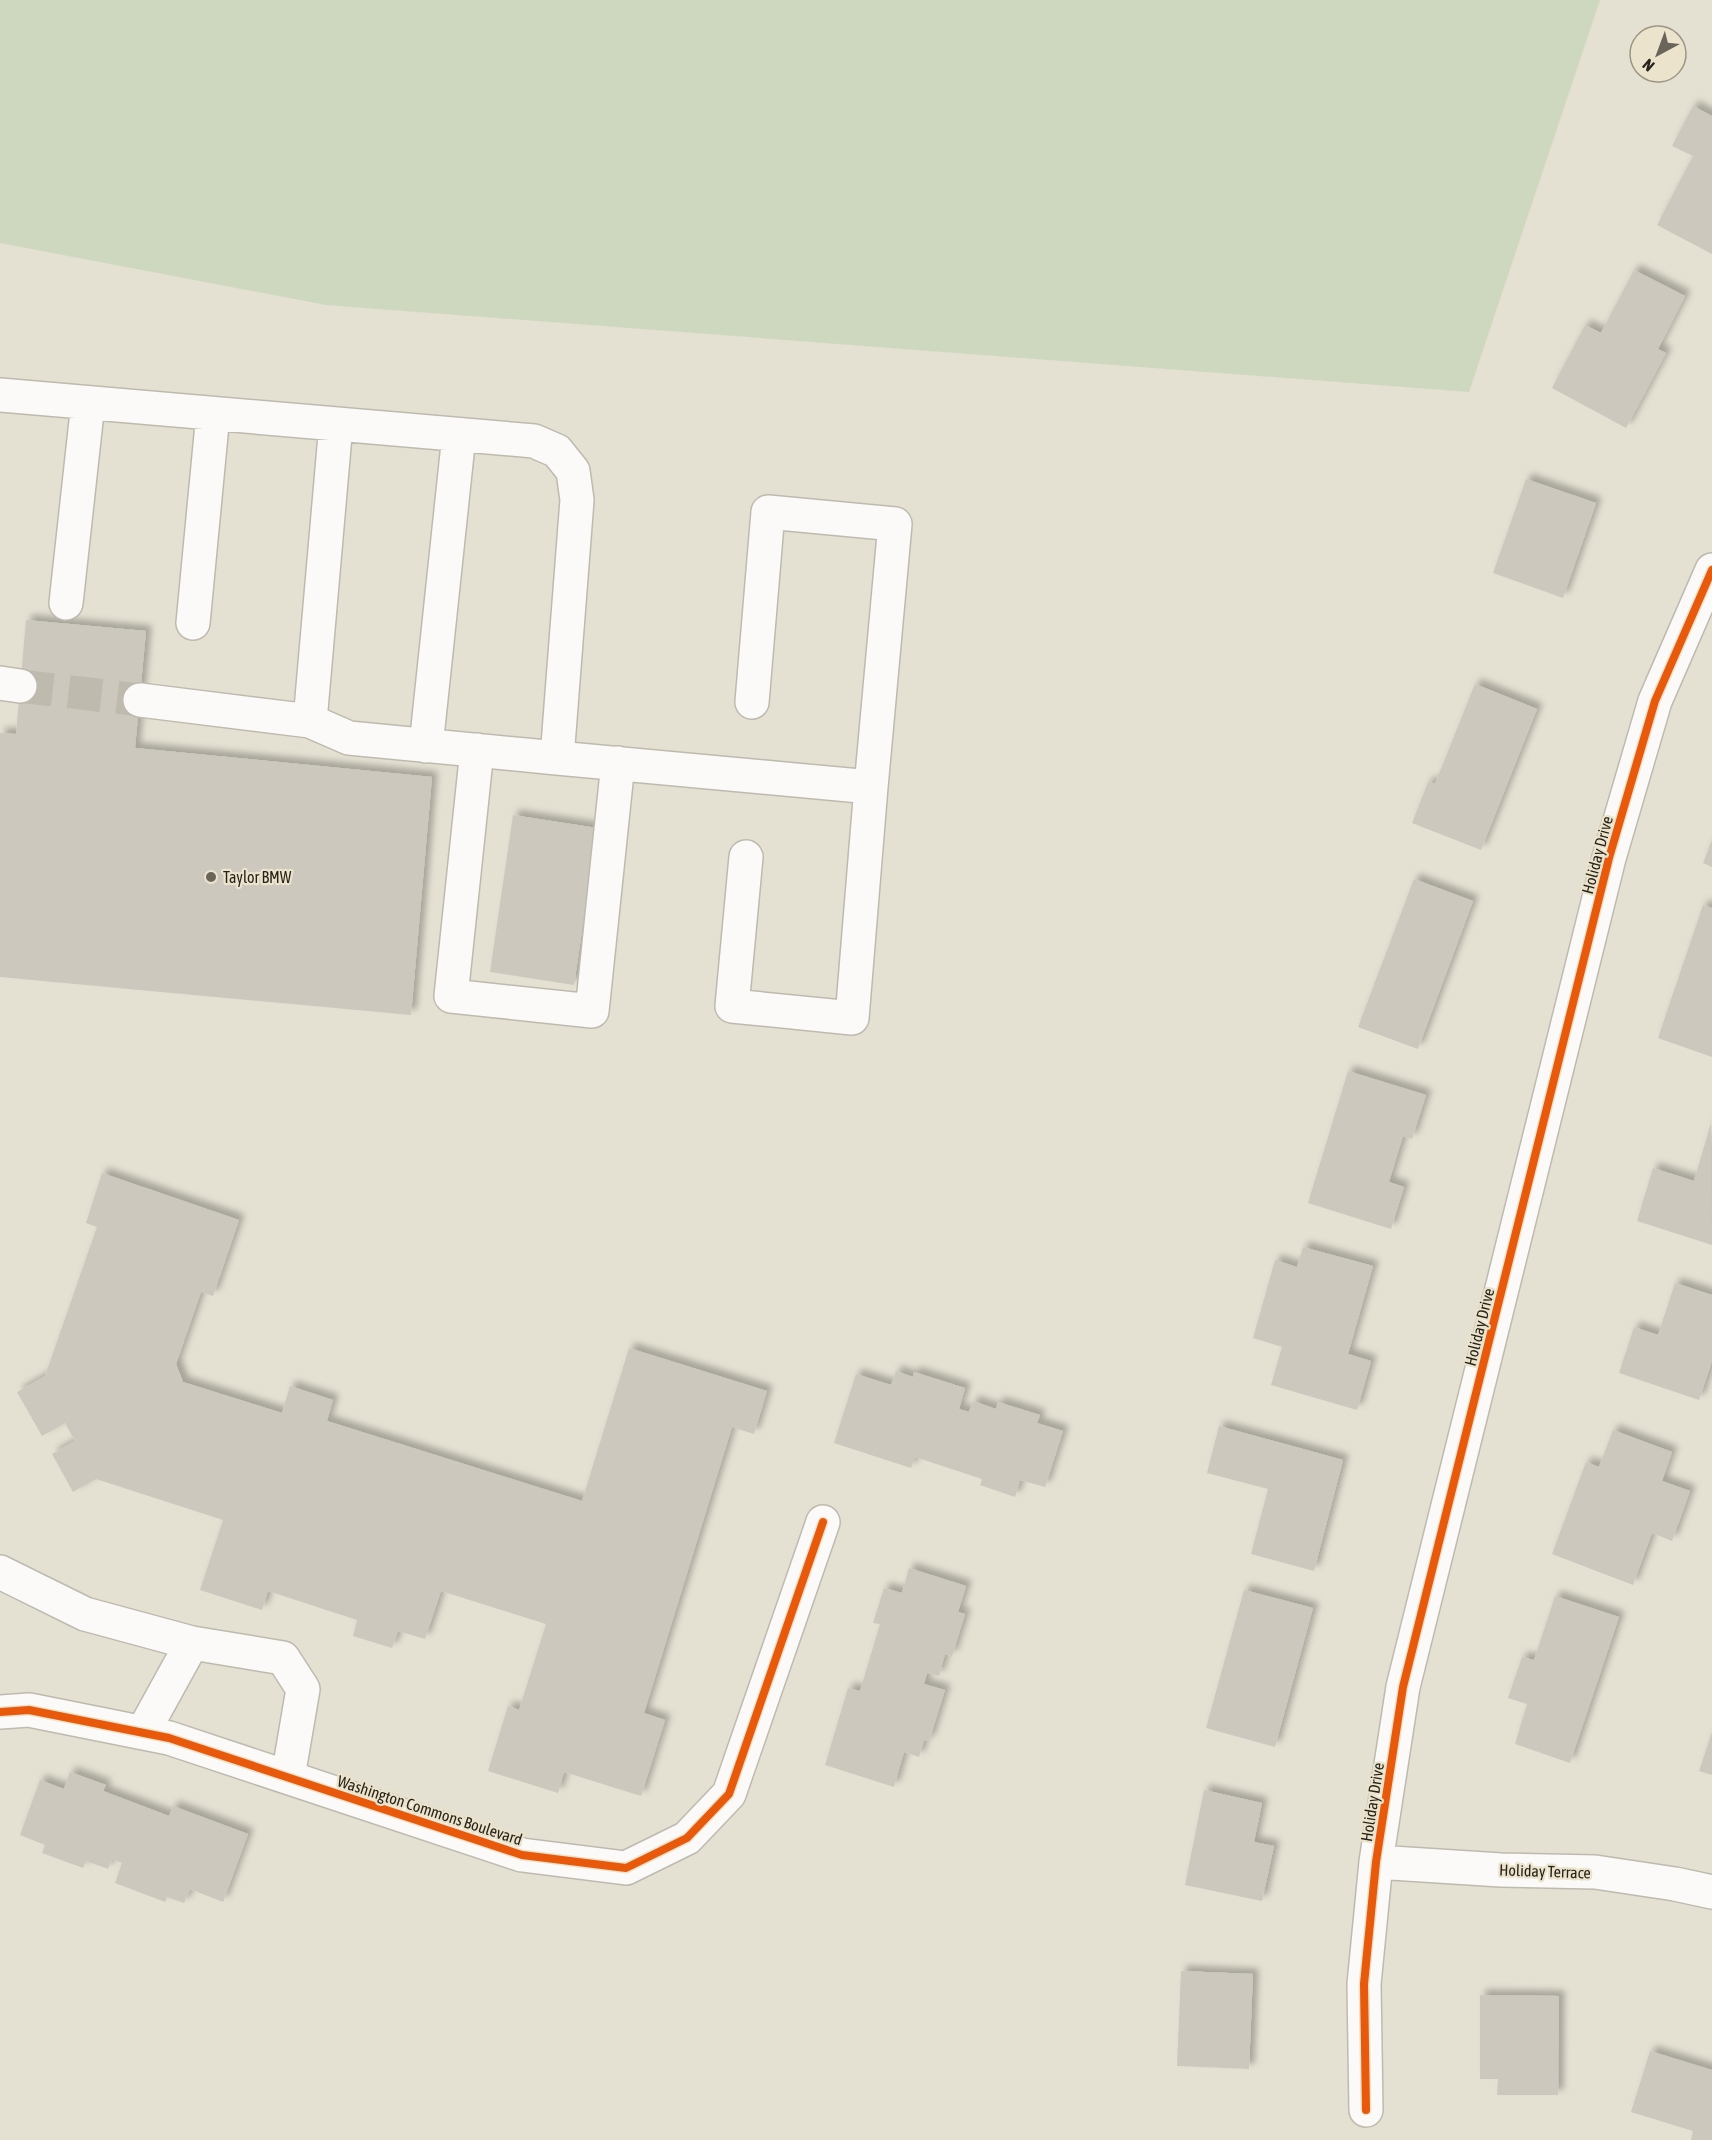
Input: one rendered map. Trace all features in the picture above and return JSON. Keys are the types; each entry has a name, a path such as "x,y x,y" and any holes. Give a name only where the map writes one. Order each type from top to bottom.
{"street":[{"path":"0,395 534,441 557,451 573,471 577,500 557,758"},
{"path":"66,603 88,403"},
{"path":"194,623 213,414"},
{"path":"310,721 336,424"},
{"path":"426,746 459,435"},
{"path":"746,857 732,1006 852,1018 895,524 768,512 752,702"},
{"name":"Holiday Drive","path":"1366,2110 1364,1984 1376,1862 1403,1687 1609,858 1655,701 1712,570"},
{"path":"140,700 310,721 349,738 871,787"},
{"path":"477,750 452,996 592,1011 618,763"},
{"name":"Washington Commons Boulevard","path":"0,1712 29,1710 169,1738 522,1855 626,1868 687,1838 729,1794 823,1522"},
{"path":"0,1572 85,1614 192,1643 283,1658 303,1689 288,1777"},
{"path":"143,1732 192,1643"},
{"name":"Holiday Terrace","path":"1376,1862 1501,1870 1595,1872 1675,1884 1712,1893"}],"green space":[{"path":"0,0 1600,0 1469,392 326,305 0,243"}],"building":[{"path":"1693,106 1712,116 1712,254 1657,225 1693,156 1672,146"},
{"path":"1634,270 1685,296 1658,349 1666,353 1626,428 1552,388 1585,325 1601,333"},
{"path":"1526,479 1596,503 1563,598 1493,573"},
{"name":"Taylor BMW","path":"26,620 146,631 135,748 432,777 411,1015 0,977 0,733 16,734"},
{"path":"1475,684 1537,709 1481,850 1412,823 1428,782 1435,784"},
{"path":"513,815 597,828 574,985 490,972"},
{"path":"1712,840 1712,867 1703,863"},
{"path":"1414,879 1473,901 1418,1049 1358,1027"},
{"path":"1703,905 1712,908 1712,1057 1658,1038"},
{"path":"1348,1071 1426,1095 1412,1139 1403,1136 1389,1182 1404,1187 1391,1229 1308,1203"},
{"path":"1711,1123 1712,1245 1637,1221 1653,1168 1694,1181"},
{"path":"102,1173 239,1220 213,1296 201,1292 176,1364 183,1382 282,1413 290,1386 333,1400 327,1421 582,1501 629,1348 767,1391 754,1434 732,1427 644,1713 665,1720 641,1796 564,1772 558,1793 488,1771 508,1706 519,1710 546,1624 441,1591 425,1639 398,1631 392,1648 353,1636 357,1620 268,1591 262,1610 200,1590 223,1520 96,1479 73,1492 52,1454 75,1441 65,1423 42,1436 17,1392 45,1376 97,1227 86,1223"},
{"path":"1303,1247 1373,1266 1348,1354 1371,1361 1357,1410 1271,1385 1282,1347 1253,1338 1275,1260 1297,1267"},
{"path":"1675,1283 1712,1295 1712,1361 1699,1400 1619,1373 1634,1327 1658,1335"},
{"path":"896,1371 913,1377 914,1372 965,1388 959,1409 969,1412 973,1401 996,1409 998,1402 1040,1415 1037,1423 1063,1431 1045,1487 1020,1480 1015,1497 980,1485 982,1479 915,1457 911,1468 834,1443 856,1374 891,1385"},
{"path":"1219,1426 1343,1460 1314,1571 1251,1554 1268,1489 1207,1473"},
{"path":"1613,1430 1672,1452 1662,1481 1690,1491 1672,1541 1652,1533 1633,1585 1552,1554 1586,1462 1599,1467"},
{"path":"909,1568 966,1586 958,1612 965,1614 952,1656 945,1654 939,1676 927,1673 924,1684 945,1690 929,1741 924,1740 919,1757 904,1752 894,1787 825,1765 848,1688 860,1691 880,1624 873,1623 884,1588 902,1593"},
{"path":"1244,1590 1313,1608 1275,1747 1206,1728"},
{"path":"1555,1596 1619,1617 1570,1763 1515,1744 1527,1704 1508,1698 1522,1657 1534,1660"},
{"path":"1712,1732 1712,1775 1699,1771"},
{"path":"70,1772 106,1785 103,1791 169,1816 173,1806 248,1834 223,1902 190,1889 184,1903 167,1897 165,1902 115,1883 122,1863 112,1859 108,1869 86,1861 83,1868 42,1853 45,1845 20,1835 40,1780 64,1789"},
{"path":"1204,1790 1262,1803 1254,1842 1274,1846 1262,1901 1185,1885"},
{"path":"1181,1971 1253,1974 1249,2069 1177,2066"},
{"path":"1480,1995 1559,1996 1558,2095 1497,2095 1498,2079 1480,2079"},
{"path":"1650,2051 1712,2070 1712,2140 1691,2140 1693,2131 1631,2112"}],"tunnel":[{"path":"20,686 140,700"}],"cycle path":[{"path":"1366,2110 1364,1984 1376,1862 1403,1687 1609,858 1655,701 1712,570"},
{"path":"0,1712 29,1710 169,1738 522,1855 626,1868 687,1838 729,1794 823,1522"}],"place":[{"name":"Taylor BMW","path":"211,877"}]}
